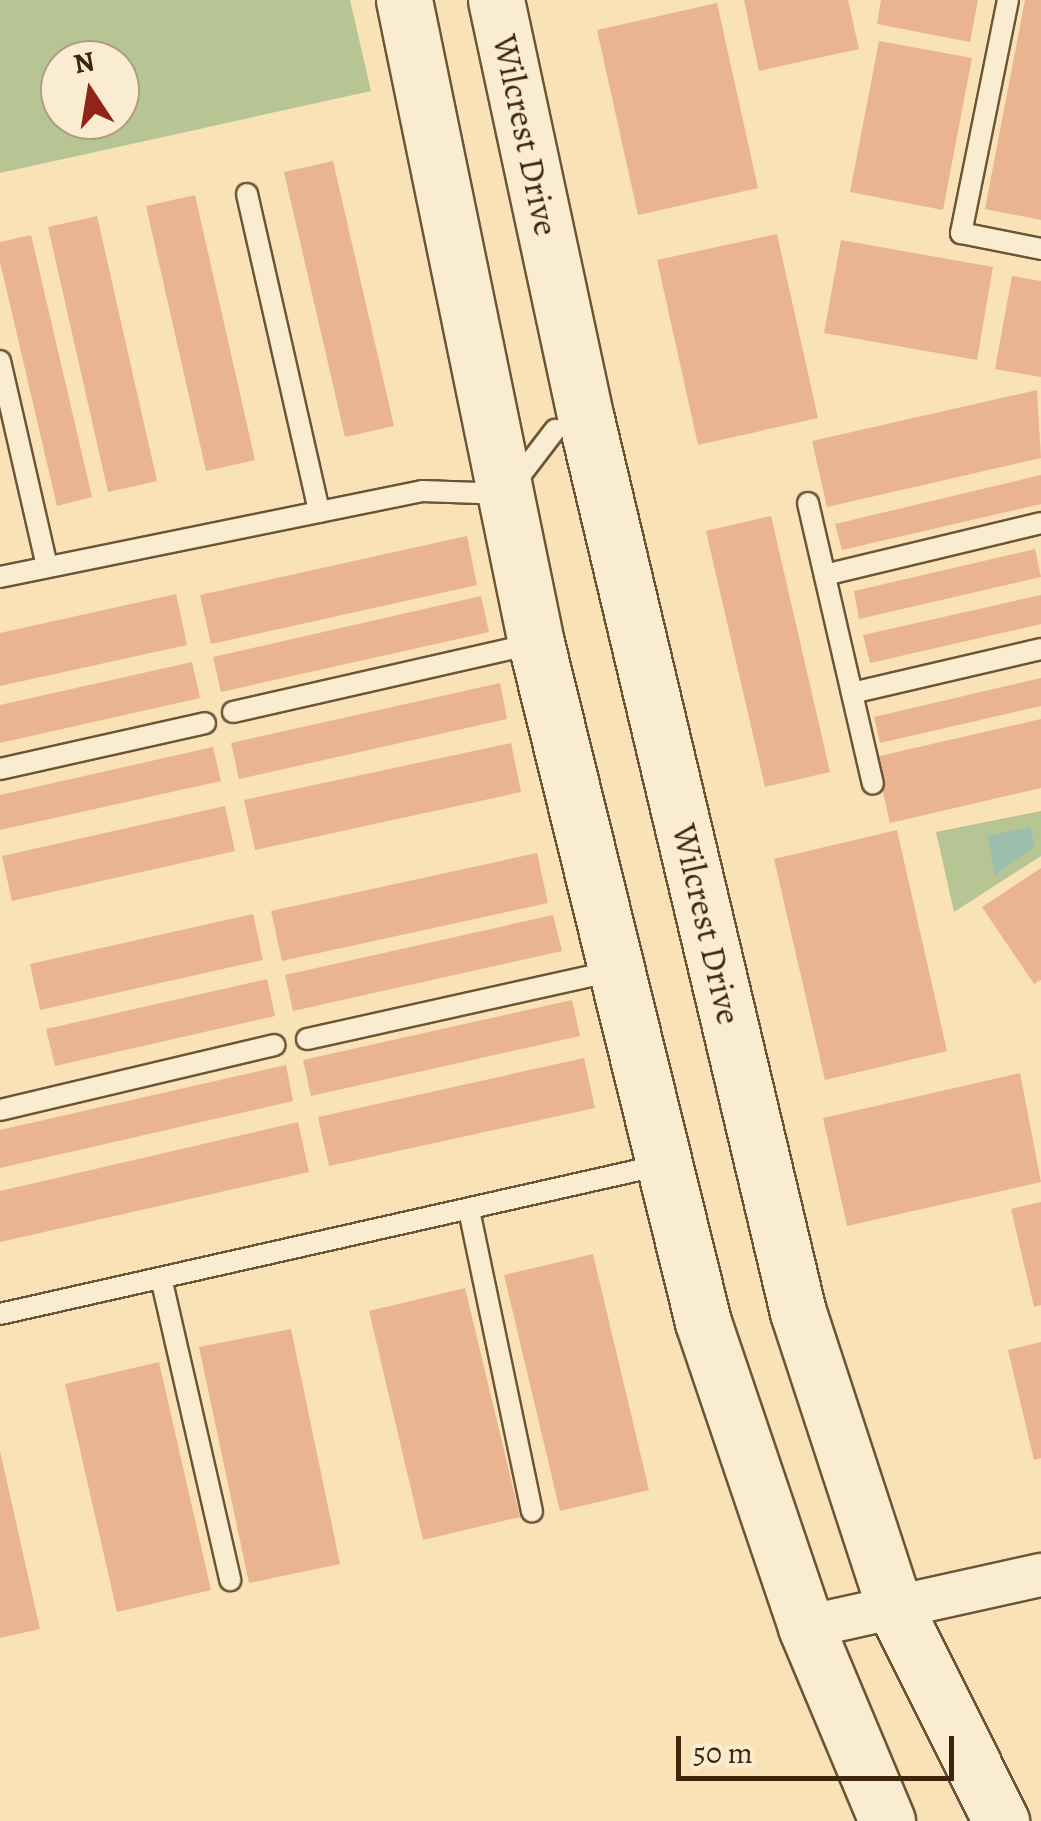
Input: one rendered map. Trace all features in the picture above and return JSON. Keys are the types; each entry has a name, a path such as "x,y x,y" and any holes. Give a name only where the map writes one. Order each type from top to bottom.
{"main road":[{"path":"404,0 536,644 702,1322 806,1627 887,1821"},
{"name":"Wilcrest Drive","path":"496,0 586,419 798,1312 895,1608 1001,1821"}],"street":[{"path":"806,1627 1041,1575"}],"lane":[{"path":"1008,0 961,233 1041,249"},
{"path":"246,194 319,512"},
{"path":"0,361 47,568"},
{"path":"0,577 422,491 506,494 555,430"},
{"path":"808,503 873,784"},
{"path":"825,574 1041,523"},
{"path":"233,712 536,644"},
{"path":"852,693 1041,649"},
{"path":"0,769 204,723"},
{"path":"307,1039 614,971"},
{"path":"0,1110 274,1045"},
{"path":"0,1314 162,1282 662,1164"},
{"path":"468,1210 532,1511"},
{"path":"162,1282 230,1580"}],"green space":[{"path":"0,0 350,0 371,91 0,173"},
{"path":"1041,811 1041,856 954,912 936,832"}],"shaded area":[{"path":"1030,827 1035,846 995,875 987,836"}],"building":[{"path":"744,0 848,0 859,49 759,71"},
{"path":"881,0 978,0 970,42 877,24"},
{"path":"1025,0 1041,0 1041,220 985,209"},
{"path":"717,3 758,188 638,215 597,30"},
{"path":"879,41 972,58 943,210 850,192"},
{"path":"333,161 394,426 345,437 284,172"},
{"path":"195,195 255,460 206,471 146,206"},
{"path":"97,216 157,481 108,492 48,227"},
{"path":"777,234 818,418 698,445 657,260"},
{"path":"31,235 92,497 57,506 0,262 0,242"},
{"path":"841,240 993,267 977,360 824,333"},
{"path":"1012,276 1041,281 1041,377 995,369"},
{"path":"1037,390 1041,458 827,507 812,441"},
{"path":"1041,475 1041,504 842,550 835,524"},
{"path":"771,516 830,772 765,787 706,531"},
{"path":"467,536 477,585 211,644 200,595"},
{"path":"1035,549 1041,577 859,619 854,591"},
{"path":"176,594 187,645 0,686 0,633"},
{"path":"1041,595 1041,624 870,663 863,635"},
{"path":"481,596 489,632 221,692 213,657"},
{"path":"192,662 200,698 0,743 0,705"},
{"path":"1041,678 1041,706 880,743 874,717"},
{"path":"500,683 507,719 239,779 231,743"},
{"path":"1041,719 1041,788 890,823 875,757"},
{"path":"511,743 521,792 255,850 244,800"},
{"path":"213,747 221,781 0,830 0,795"},
{"path":"225,806 235,851 12,901 2,856"},
{"path":"897,830 947,1051 825,1080 774,859"},
{"path":"537,853 548,903 282,961 271,911"},
{"path":"1041,868 1041,980 1034,984 982,907"},
{"path":"253,914 263,960 40,1010 30,964"},
{"path":"553,915 562,951 293,1011 285,975"},
{"path":"267,979 275,1016 55,1066 46,1029"},
{"path":"572,1000 580,1036 311,1096 303,1060"},
{"path":"584,1058 595,1108 329,1166 318,1117"},
{"path":"286,1065 293,1101 0,1168 0,1130"},
{"path":"1020,1073 1041,1182 847,1226 823,1118"},
{"path":"298,1122 309,1172 0,1242 0,1191"},
{"path":"1041,1202 1041,1305 1034,1307 1011,1209"},
{"path":"593,1254 649,1490 560,1511 504,1275"},
{"path":"465,1288 520,1517 423,1540 369,1311"},
{"path":"291,1329 340,1564 249,1583 199,1347"},
{"path":"1041,1342 1041,1458 1034,1460 1008,1350"},
{"path":"159,1362 211,1590 117,1612 65,1384"},
{"path":"0,1451 40,1629 0,1638"}]}
